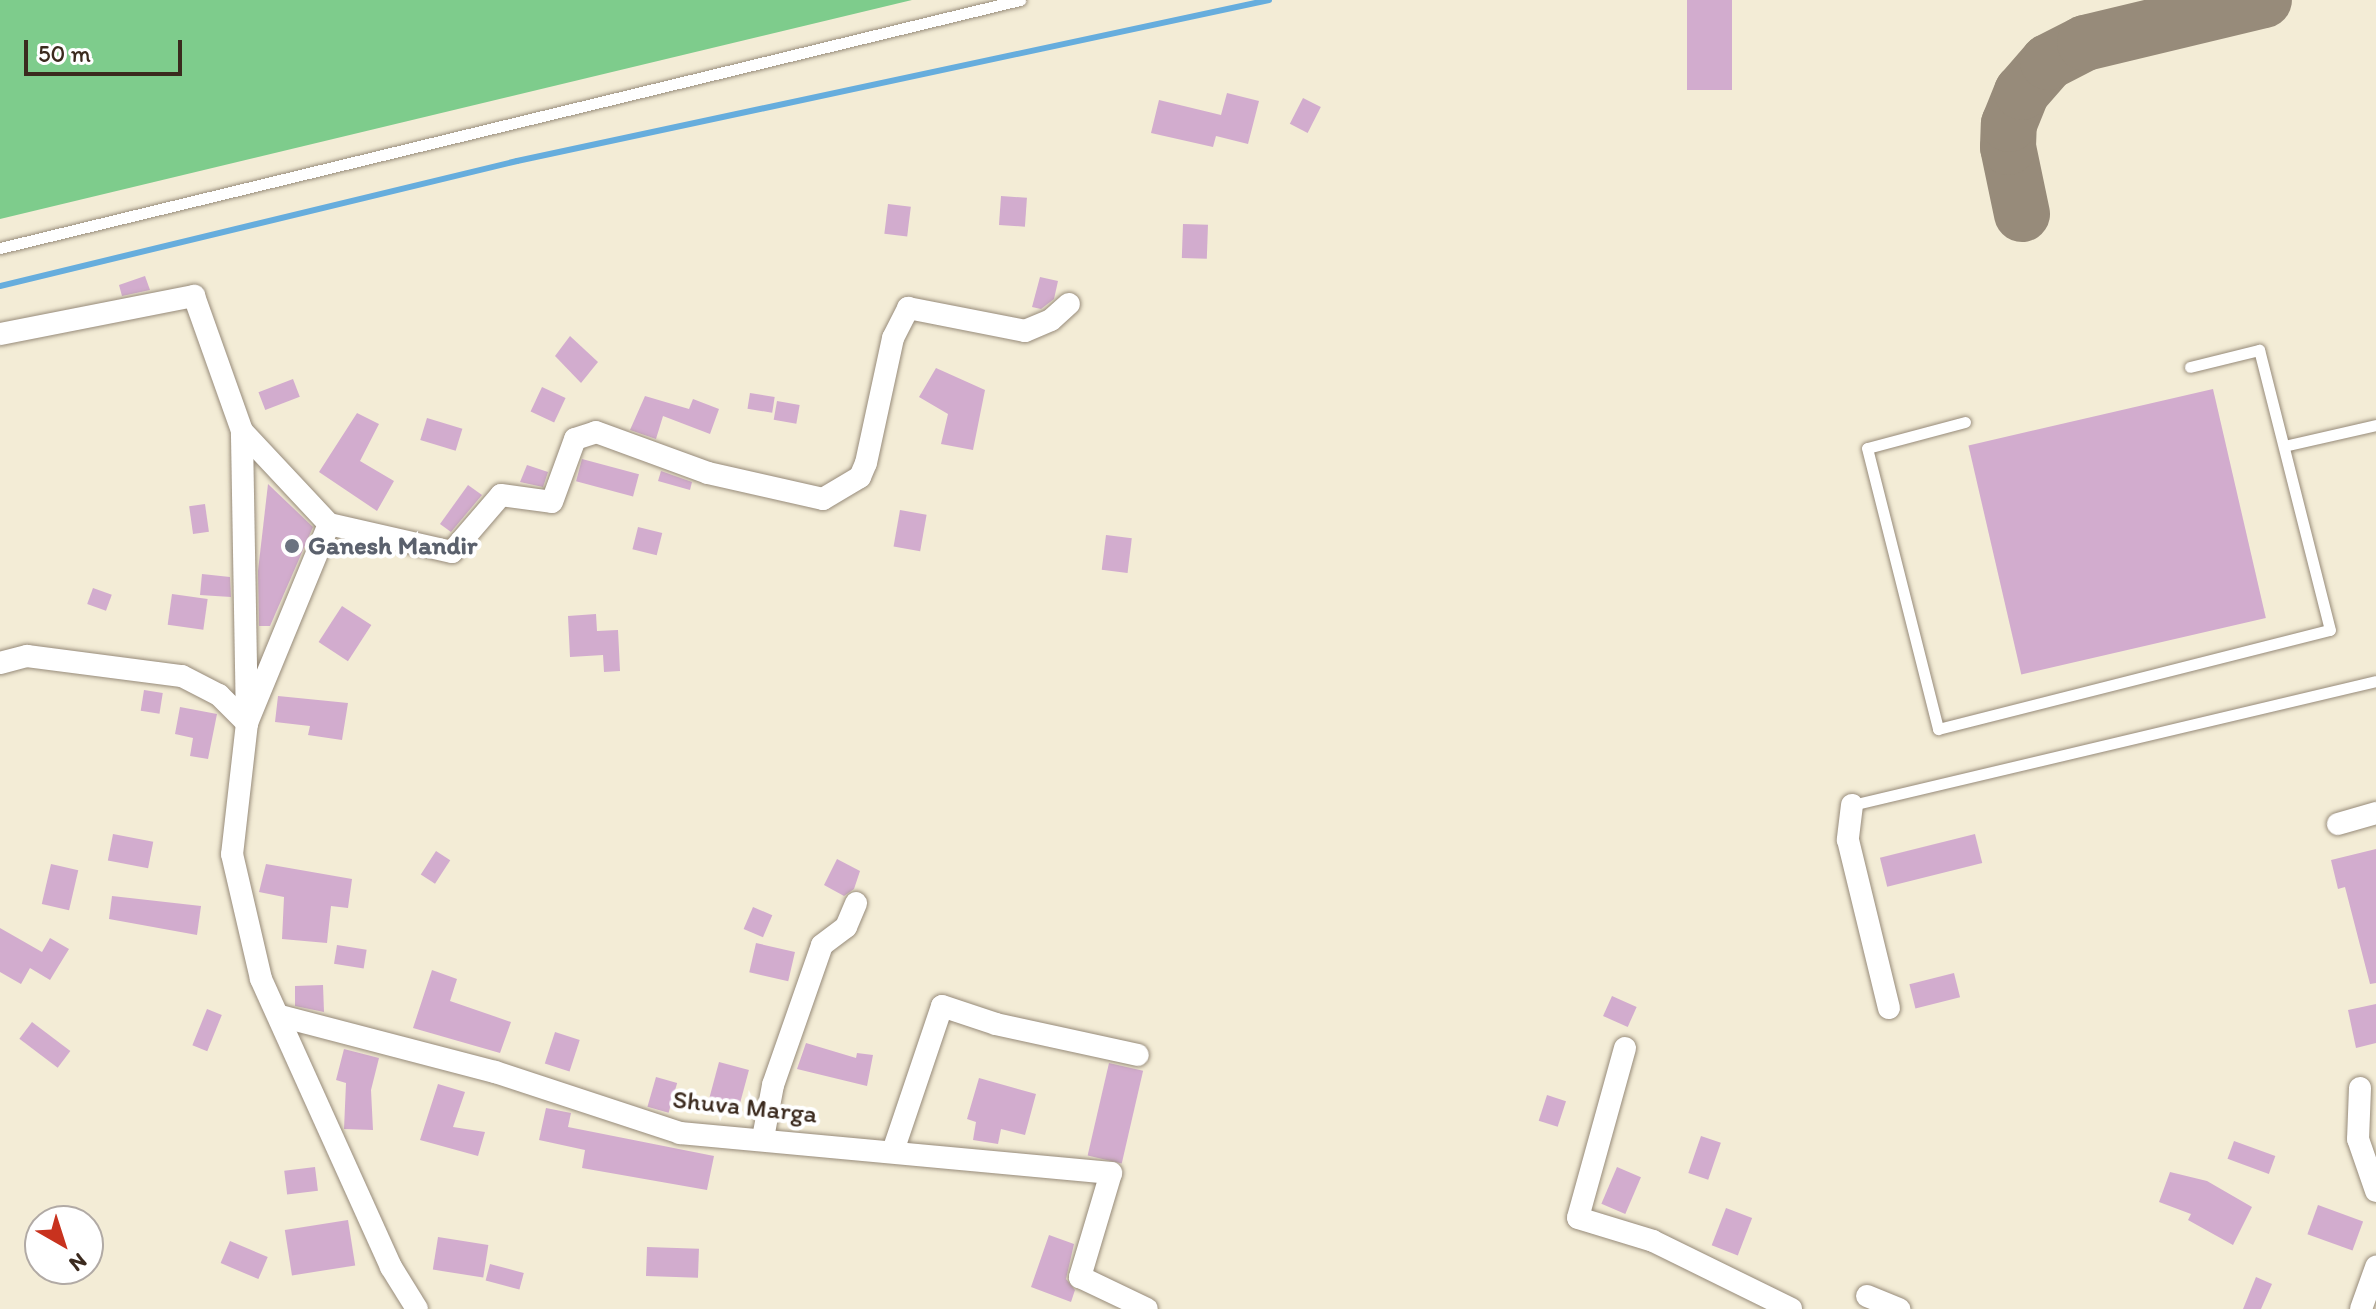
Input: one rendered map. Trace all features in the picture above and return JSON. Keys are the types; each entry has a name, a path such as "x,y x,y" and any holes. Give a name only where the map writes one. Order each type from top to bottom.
{"street":[{"path":"0,334 194,296 242,431 247,723 232,854 261,979 385,1253 417,1309"},
{"path":"242,431 329,524 452,552 501,495 552,502 575,439 596,432 708,473 823,499 860,477 866,463 893,338 908,308 1025,331 1051,320 1069,304"},
{"path":"247,723 329,524"},
{"path":"0,663 27,656 182,676 219,695 247,723"},
{"path":"1852,805 1848,840 1889,1008"},
{"path":"2338,824 2376,813"},
{"path":"763,1138 773,1085 822,945 846,927 856,903"},
{"path":"893,1151 942,1006 996,1024 1138,1055"},
{"name":"Shuva Marga","path":"280,1016 495,1072 680,1133 763,1138 1111,1173 1080,1277 1147,1309"},
{"path":"1625,1048 1578,1218 1653,1241 1791,1309"},
{"path":"2360,1088 2358,1139 2376,1191"},
{"path":"2361,1309 2376,1267"},
{"path":"1867,1296 1899,1309"}],"lane":[{"path":"0,248 1020,0"},
{"path":"1965,422 1867,448 1938,729 2330,630 2259,350 2190,367"},
{"path":"2284,446 2376,425"},
{"path":"1852,805 2376,681"}],"green space":[{"path":"0,0 912,0 0,219"}],"building":[{"path":"1687,0 1732,0 1732,90 1687,90"},
{"path":"1227,93 1259,101 1248,144 1216,136 1213,147 1151,133 1159,100 1221,115"},
{"path":"1303,98 1321,107 1308,133 1290,124"},
{"path":"1001,196 1027,198 1025,227 999,225"},
{"path":"888,204 911,207 907,237 884,234"},
{"path":"1183,224 1208,225 1207,259 1182,258"},
{"path":"145,276 150,290 122,296 119,285"},
{"path":"1040,277 1058,281 1054,299 1041,309 1032,307"},
{"path":"570,336 598,362 581,383 555,356"},
{"path":"936,368 985,390 973,450 941,444 948,414 919,397"},
{"path":"293,379 300,397 265,410 258,392"},
{"path":"542,387 566,398 554,422 531,411"},
{"path":"2213,389 2266,618 2021,674 1968,445"},
{"path":"750,393 775,397 772,413 747,409"},
{"path":"645,396 689,409 693,399 719,409 710,434 663,416 656,439 630,430"},
{"path":"777,401 800,405 796,424 774,420"},
{"path":"357,413 379,424 360,461 394,481 377,511 319,472"},
{"path":"427,418 462,429 456,451 420,440"},
{"path":"582,459 639,474 633,496 576,481"},
{"path":"527,465 548,472 543,487 520,482"},
{"path":"661,471 692,482 690,490 658,481"},
{"path":"268,484 313,527 270,626 259,626 258,571"},
{"path":"468,485 482,495 451,532 440,524"},
{"path":"205,504 209,532 193,534 189,506"},
{"path":"900,510 927,515 920,551 894,546"},
{"path":"638,527 662,533 657,555 632,549"},
{"path":"1106,535 1132,538 1128,573 1102,570"},
{"path":"202,574 230,577 231,597 200,595"},
{"path":"93,588 112,595 106,611 87,604"},
{"path":"172,594 208,599 203,630 168,625"},
{"path":"342,606 371,625 348,661 319,642"},
{"path":"596,614 597,631 618,630 620,671 604,672 603,655 570,657 568,616"},
{"path":"144,690 163,693 159,714 141,711"},
{"path":"278,696 348,703 342,740 308,735 310,726 275,722"},
{"path":"180,707 217,714 208,759 190,756 193,738 175,734"},
{"path":"113,834 153,842 148,868 108,861"},
{"path":"1975,834 1982,863 1887,887 1880,858"},
{"path":"2376,849 2376,983 2370,984 2345,887 2338,889 2331,860"},
{"path":"436,851 450,860 435,884 421,874"},
{"path":"837,859 860,871 854,889 844,896 824,885"},
{"path":"51,864 78,870 69,910 42,904"},
{"path":"266,864 352,879 348,908 331,906 327,943 282,939 284,897 259,892"},
{"path":"112,896 201,906 197,935 109,919"},
{"path":"753,907 772,915 763,937 744,929"},
{"path":"0,928 42,952 50,938 69,949 50,980 30,968 21,984 0,972"},
{"path":"756,943 795,952 788,981 749,972"},
{"path":"337,945 367,950 364,968 334,964"},
{"path":"432,970 457,979 450,1001 511,1022 500,1053 413,1028"},
{"path":"1954,973 1960,997 1915,1008 1909,984"},
{"path":"323,985 324,1012 295,1006 295,986"},
{"path":"1612,996 1637,1007 1628,1027 1603,1016"},
{"path":"2376,1004 2376,1043 2356,1048 2348,1010"},
{"path":"207,1009 222,1015 207,1051 192,1045"},
{"path":"32,1022 70,1051 58,1068 19,1039"},
{"path":"555,1032 580,1040 570,1071 545,1063"},
{"path":"806,1043 856,1058 857,1053 873,1055 867,1086 797,1069"},
{"path":"344,1049 379,1058 371,1090 373,1130 344,1129 346,1083 336,1080"},
{"path":"719,1062 749,1070 738,1111 708,1103"},
{"path":"1109,1063 1143,1071 1122,1163 1088,1156"},
{"path":"656,1077 677,1083 669,1113 647,1107"},
{"path":"979,1078 1036,1094 1025,1135 1001,1129 998,1144 973,1140 976,1122 967,1119"},
{"path":"438,1084 465,1092 453,1127 485,1132 478,1156 420,1140"},
{"path":"1547,1095 1566,1101 1558,1127 1539,1121"},
{"path":"546,1108 571,1113 568,1127 714,1156 707,1190 582,1168 585,1150 539,1140"},
{"path":"1701,1136 1721,1143 1708,1180 1688,1173"},
{"path":"2234,1141 2275,1156 2269,1174 2228,1159"},
{"path":"315,1167 318,1191 287,1195 284,1171"},
{"path":"1617,1167 1641,1177 1625,1214 1601,1204"},
{"path":"2170,1172 2207,1181 2252,1207 2233,1245 2188,1220 2191,1214 2159,1202"},
{"path":"2318,1205 2363,1221 2353,1251 2307,1234"},
{"path":"1726,1208 1752,1218 1738,1255 1712,1245"},
{"path":"348,1220 355,1265 292,1275 285,1230"},
{"path":"1049,1235 1074,1244 1066,1279 1075,1290 1071,1302 1031,1287"},
{"path":"438,1237 488,1245 483,1278 433,1270"},
{"path":"230,1241 268,1257 258,1279 221,1263"},
{"path":"647,1247 699,1249 698,1278 646,1276"},
{"path":"490,1264 524,1273 519,1289 486,1280"},
{"path":"2256,1277 2272,1284 2261,1309 2243,1309"}],"waterway":[{"path":"0,286 517,161 1269,0"}],"taxiway":[{"path":"2022,214 2008,147 2009,124 2022,92 2048,62 2085,43 2264,0"}],"place":[{"name":"Ganesh Mandir","path":"292,546"}]}
